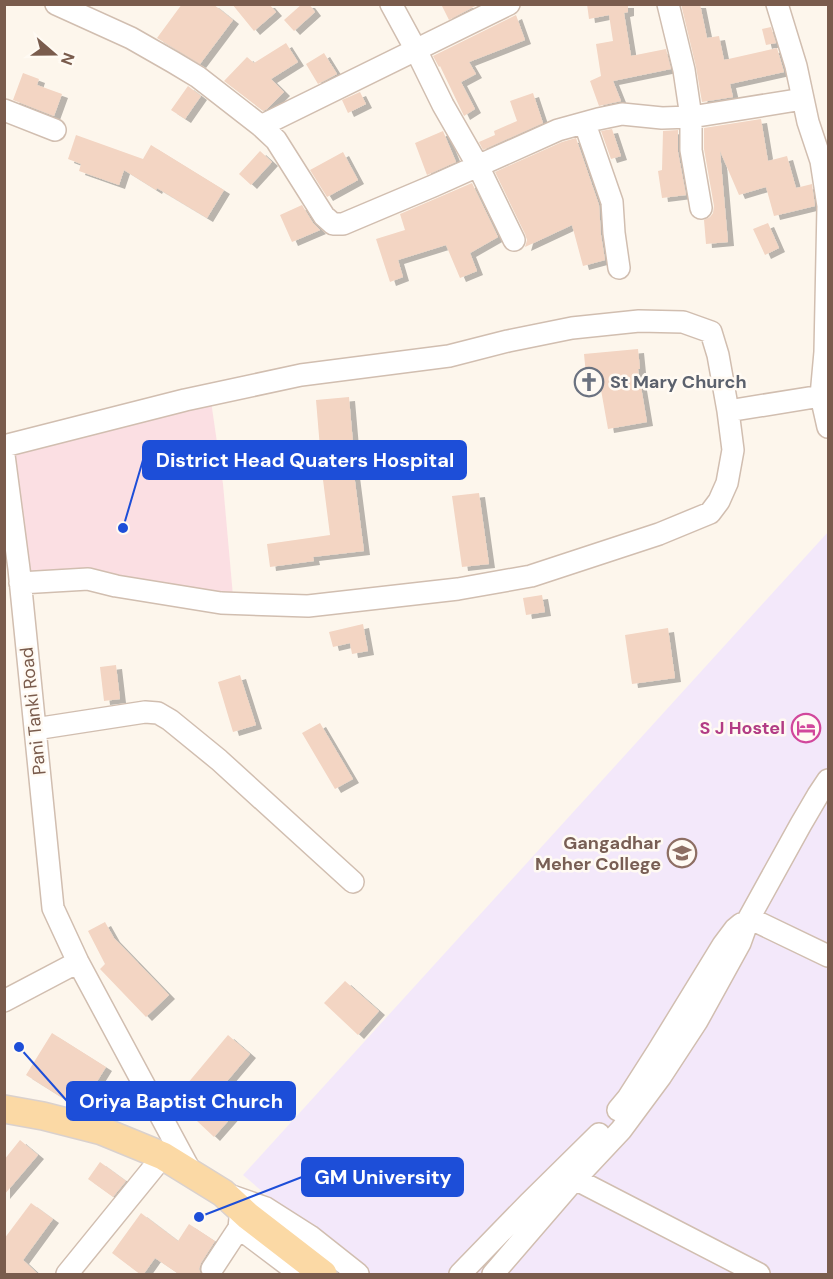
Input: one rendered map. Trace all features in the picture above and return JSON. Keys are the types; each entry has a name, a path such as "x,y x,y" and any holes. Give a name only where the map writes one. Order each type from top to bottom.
{"main road":[{"path":"4,1109 102,1131 163,1156 192,1174 238,1212 323,1275"}],"street":[{"path":"56,4 131,38 173,62 261,126 276,140 324,216 333,224 343,224 558,130 622,114 662,118 691,117 803,99"},
{"path":"391,4 443,105 478,166 514,240"},
{"path":"668,4 684,70 691,117 691,150 701,208"},
{"path":"777,4 796,66 808,122 821,161 828,206 825,352 821,396 828,427"},
{"path":"261,126 506,5"},
{"path":"4,110 55,130"},
{"path":"585,124 612,202 619,267"},
{"path":"4,446 185,400 301,375 449,356 572,328 639,321 682,322 711,332 718,355 733,450 727,483 719,501 710,513 659,534 531,576 458,589 308,606 221,603 116,586 88,579 20,583"},
{"path":"728,411 821,396"},
{"name":"Pani Tanki Road","path":"4,455 20,583 53,908 78,962 192,1174"},
{"path":"35,729 145,712 158,713 219,760 353,882"},
{"path":"493,1275 621,1130 698,1022 741,943 749,918 828,780"},
{"path":"749,918 828,956"},
{"path":"460,1275 602,1131 628,1098 723,945 735,929 749,918"},
{"path":"4,1001 78,962"},
{"path":"67,1275 163,1156"},
{"path":"576,1179 759,1275"},
{"path":"238,1212 266,1208 310,1236 358,1275"},
{"path":"212,1269 238,1212"},
{"path":"238,1212 300,1275"}],"shaded area":[{"path":"211,401 223,484 233,596 26,577 9,450"},
{"name":"Gangadhar Meher College","path":"828,532 828,1274 363,1274 331,1250 243,1175"}],"building":[{"path":"182,4 213,4 233,20 200,64 157,38"},
{"path":"232,4 269,4 276,12 254,31"},
{"path":"302,4 309,4 315,12 294,31 284,20"},
{"path":"441,4 479,4 449,20"},
{"path":"587,4 628,4 628,12 624,13 631,56 666,49 671,69 613,81 621,101 599,106 590,81 601,76 596,44 613,41 609,15 589,19"},
{"path":"681,4 700,4 707,38 719,36 724,60 777,48 784,72 730,84 733,97 702,102"},
{"path":"516,15 525,40 469,62 476,74 461,82 475,109 464,116 433,56"},
{"path":"771,27 776,43 766,45 762,29"},
{"path":"286,43 298,62 271,79 284,92 267,109 263,111 224,81 247,57 254,63"},
{"path":"324,53 337,74 318,84 306,64"},
{"path":"23,73 39,79 37,85 62,94 54,116 13,100"},
{"path":"188,86 201,96 185,119 171,110"},
{"path":"360,92 366,104 348,113 342,100"},
{"path":"533,93 543,123 483,150 479,142 495,135 494,131 517,121 510,101"},
{"path":"761,119 768,161 787,156 796,188 812,184 815,206 774,216 766,187 739,195 720,151 728,242 706,244 704,220 713,213 714,206 704,149 704,128"},
{"path":"612,129 621,156 611,159 601,131"},
{"path":"678,130 678,152 686,195 662,198 658,171 662,170 663,131"},
{"path":"443,131 456,162 427,175 415,143"},
{"path":"76,135 143,159 151,145 224,190 207,218 124,170 119,185 79,171 81,164 68,159"},
{"path":"576,138 599,205 605,260 583,266 572,225 525,247 527,240 525,234 495,172"},
{"path":"260,151 272,162 251,185 239,174"},
{"path":"343,152 358,180 327,197 310,170"},
{"path":"472,183 498,237 470,253 477,271 460,278 446,245 398,260 403,277 390,282 376,239 405,230 400,214"},
{"path":"302,205 320,230 292,242 280,215"},
{"path":"768,223 779,248 765,255 753,229"},
{"path":"638,349 640,369 638,369 647,422 608,429 598,373 586,375 584,354"},
{"path":"349,397 355,466 353,466 364,551 313,557 314,561 270,567 267,544 330,535 316,400"},
{"path":"479,493 489,564 462,567 452,496"},
{"path":"542,595 545,612 526,615 523,598"},
{"path":"363,624 368,651 352,654 350,643 333,647 329,632"},
{"path":"668,628 675,678 632,684 625,635"},
{"path":"116,665 120,699 104,701 100,667"},
{"path":"240,675 256,725 233,732 218,682"},
{"path":"320,723 353,779 335,789 302,733"},
{"path":"105,922 114,938 169,995 146,1017 100,969 105,964 88,931"},
{"path":"345,981 379,1011 358,1035 324,1003"},
{"path":"52,1033 106,1067 80,1109 26,1075"},
{"path":"228,1035 250,1054 223,1086 243,1104 214,1137 197,1121 201,1116 177,1096"},
{"path":"20,1140 38,1155 4,1195 4,1160"},
{"path":"100,1162 126,1181 113,1197 88,1179"},
{"path":"31,1203 53,1219 23,1260 39,1275 4,1275 4,1239"},
{"path":"141,1213 178,1241 189,1224 215,1241 201,1263 199,1269 201,1275 180,1275 155,1258 141,1275 112,1253"}],"place":[{"name":"St Mary Church","path":"589,382"},
{"name":"District Head Quaters Hospital","path":"123,528"},
{"name":"S J Hostel","path":"806,728"},
{"name":"Gangadhar Meher College","path":"682,853"},
{"name":"Oriya Baptist Church","path":"19,1047"},
{"name":"GM University","path":"199,1217"}]}
